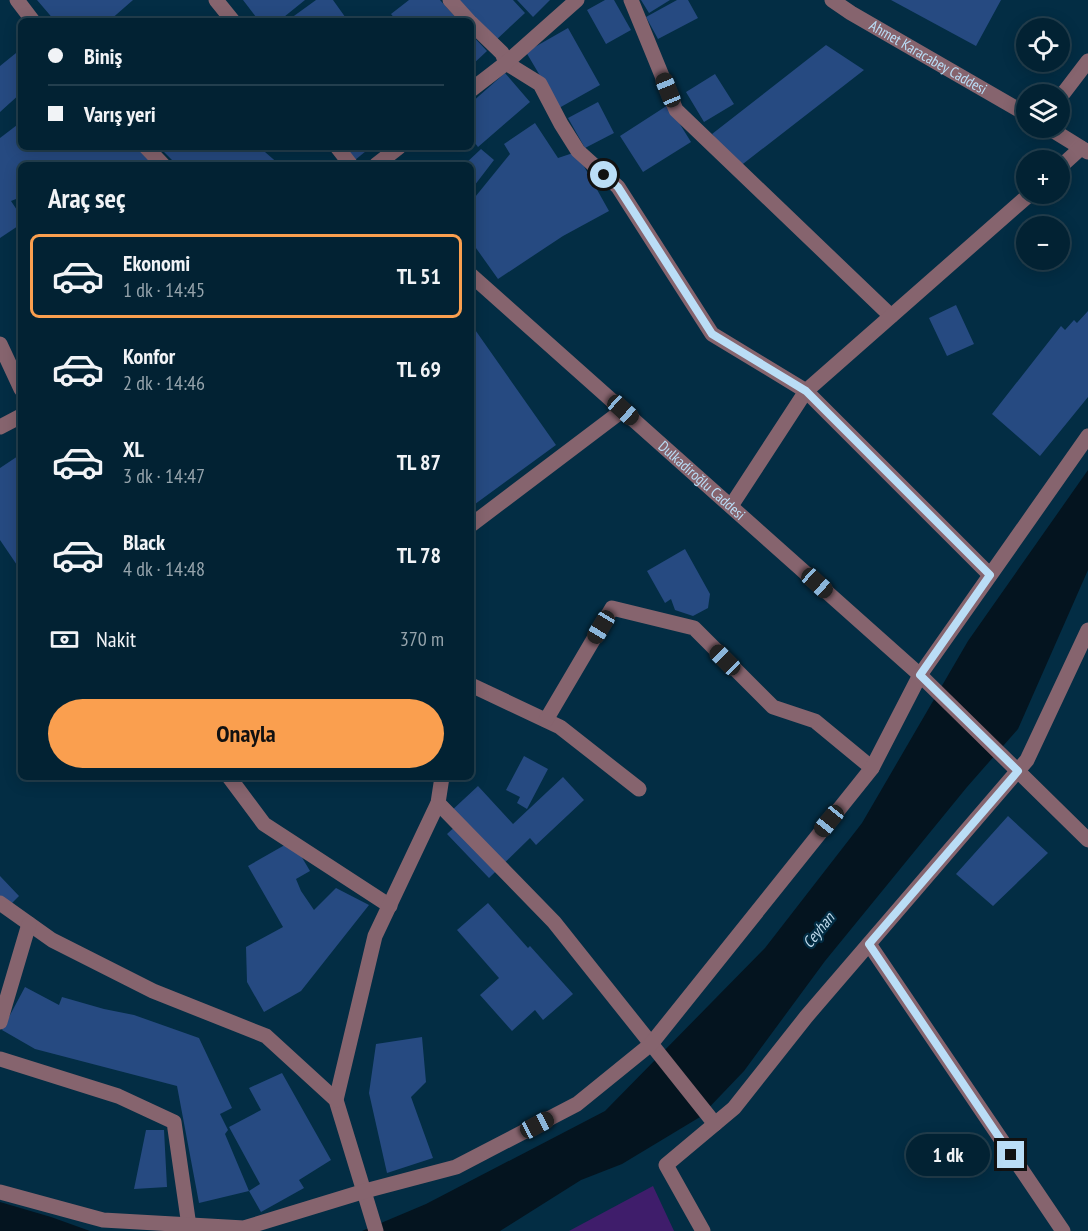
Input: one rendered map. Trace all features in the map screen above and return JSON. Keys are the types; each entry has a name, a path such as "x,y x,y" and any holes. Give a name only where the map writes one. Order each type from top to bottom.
{"street":[{"path":"16,0 31,18"},
{"path":"216,0 231,18"},
{"path":"450,0 466,18"},
{"path":"474,88 506,63 577,0"},
{"path":"631,0 676,110 891,316"},
{"name":"Ahmet Karacabey Caddesi","path":"832,0 1016,108"},
{"path":"474,26 502,53 506,63 540,84 578,151 618,187 712,334 806,391 990,575"},
{"path":"1070,85 1088,61"},
{"path":"1065,138 1085,150 1070,160"},
{"path":"149,150 160,162"},
{"path":"339,150 349,162"},
{"path":"380,162 395,150"},
{"path":"731,506 806,391 1019,204"},
{"name":"Dulkadiroğlu Caddesi","path":"474,278 920,675 1088,840"},
{"path":"0,345 18,383"},
{"path":"474,523 623,410"},
{"path":"0,427 18,418"},
{"path":"0,1192 103,1220 244,1228 365,1191 456,1167 577,1104 651,1044 872,768 920,675 1088,436"},
{"path":"546,720 612,608 694,628 773,706 815,721 872,768"},
{"path":"703,1231 666,1165 734,1108 806,1017 1014,767 1027,760 1088,630"},
{"path":"474,686 560,727 639,789"},
{"path":"231,780 264,824 390,906"},
{"path":"336,1100 375,936 438,803 442,780"},
{"path":"438,803 554,922 715,1124"},
{"path":"0,903 52,940 153,991 266,1036 336,1100 375,1225"},
{"path":"0,1022 30,924"},
{"path":"869,944 1063,1231"},
{"path":"0,1059 118,1096 174,1122 189,1226"}],"shaded area":[{"path":"653,1186 674,1231 569,1231"}],"water":[{"name":"Ceyhan","path":"1088,470 1088,570 1018,729 967,787 825,961 744,1071 700,1117 622,1164 581,1180 500,1231 362,1231 426,1204 605,1111 765,948 862,823 968,641"},
{"path":"0,1202 51,1217 90,1231 0,1231"}],"building":[{"path":"37,0 133,0 112,18 52,18"},
{"path":"243,0 305,0 283,18 257,18"},
{"path":"316,0 333,0 346,18 291,18"},
{"path":"409,0 440,0 456,18 394,18 391,14"},
{"path":"457,0 513,0 525,13 495,41"},
{"path":"517,0 550,0 533,17"},
{"path":"605,0 614,0 631,30 606,44 587,10"},
{"path":"641,0 670,0 649,13"},
{"path":"677,0 688,0 698,18 658,39 646,17"},
{"path":"891,0 1001,0 976,46"},
{"path":"568,28 600,85 559,108 526,52"},
{"path":"474,37 487,51 474,63"},
{"path":"826,45 864,70 739,167 712,134"},
{"path":"18,51 18,96 0,112 0,66"},
{"path":"505,73 530,102 478,147 474,142 474,100"},
{"path":"715,74 734,104 704,122 686,92"},
{"path":"598,102 614,133 585,148 568,118"},
{"path":"668,105 691,142 643,172 620,136"},
{"path":"535,123 558,158 576,152 609,211 563,236 498,279 474,245 474,198 510,154 504,144"},
{"path":"18,124 18,150 144,150 154,162 18,162 18,198 11,201 18,212 18,226 0,238 0,138"},
{"path":"481,149 494,160 474,186 474,162 467,162"},
{"path":"162,150 267,150 265,152 277,162 174,162"},
{"path":"347,150 367,150 355,160"},
{"path":"956,305 974,344 947,356 929,318"},
{"path":"1088,311 1088,397 1040,456 992,414 1061,326 1065,330 1074,320 1077,323"},
{"path":"474,328 556,445 474,505"},
{"path":"18,456 18,567 0,540 0,468"},
{"path":"685,549 710,594 708,608 693,616 675,610 671,599 665,603 647,571"},
{"path":"524,756 548,769 527,809 517,803 520,797 506,790"},
{"path":"563,777 584,800 536,845 530,838 489,878 447,834 459,823 449,813 478,786 513,824"},
{"path":"1008,816 1048,853 993,906 956,874"},
{"path":"290,842 310,871 296,879 314,910 336,888 369,905 301,991 264,1012 247,982 246,947 283,927 248,866"},
{"path":"0,876 19,896 6,909 0,902"},
{"path":"488,903 573,994 543,1020 535,1010 512,1031 480,995 499,978 457,930"},
{"path":"25,987 59,1005 62,997 134,1015 199,1038 232,1108 220,1114 228,1130 225,1134 249,1191 199,1203 177,1086 35,1049 2,1030"},
{"path":"422,1037 426,1082 411,1097 433,1158 387,1173 369,1093 376,1044"},
{"path":"282,1073 331,1160 299,1180 304,1188 261,1212 249,1191 260,1184 229,1127 261,1110 249,1088"},
{"path":"146,1130 164,1130 167,1187 134,1189"}],"route":[{"path":"604,175 618,187 712,334 806,391 990,575 920,675 1018,771 869,944 1011,1155"}]}
